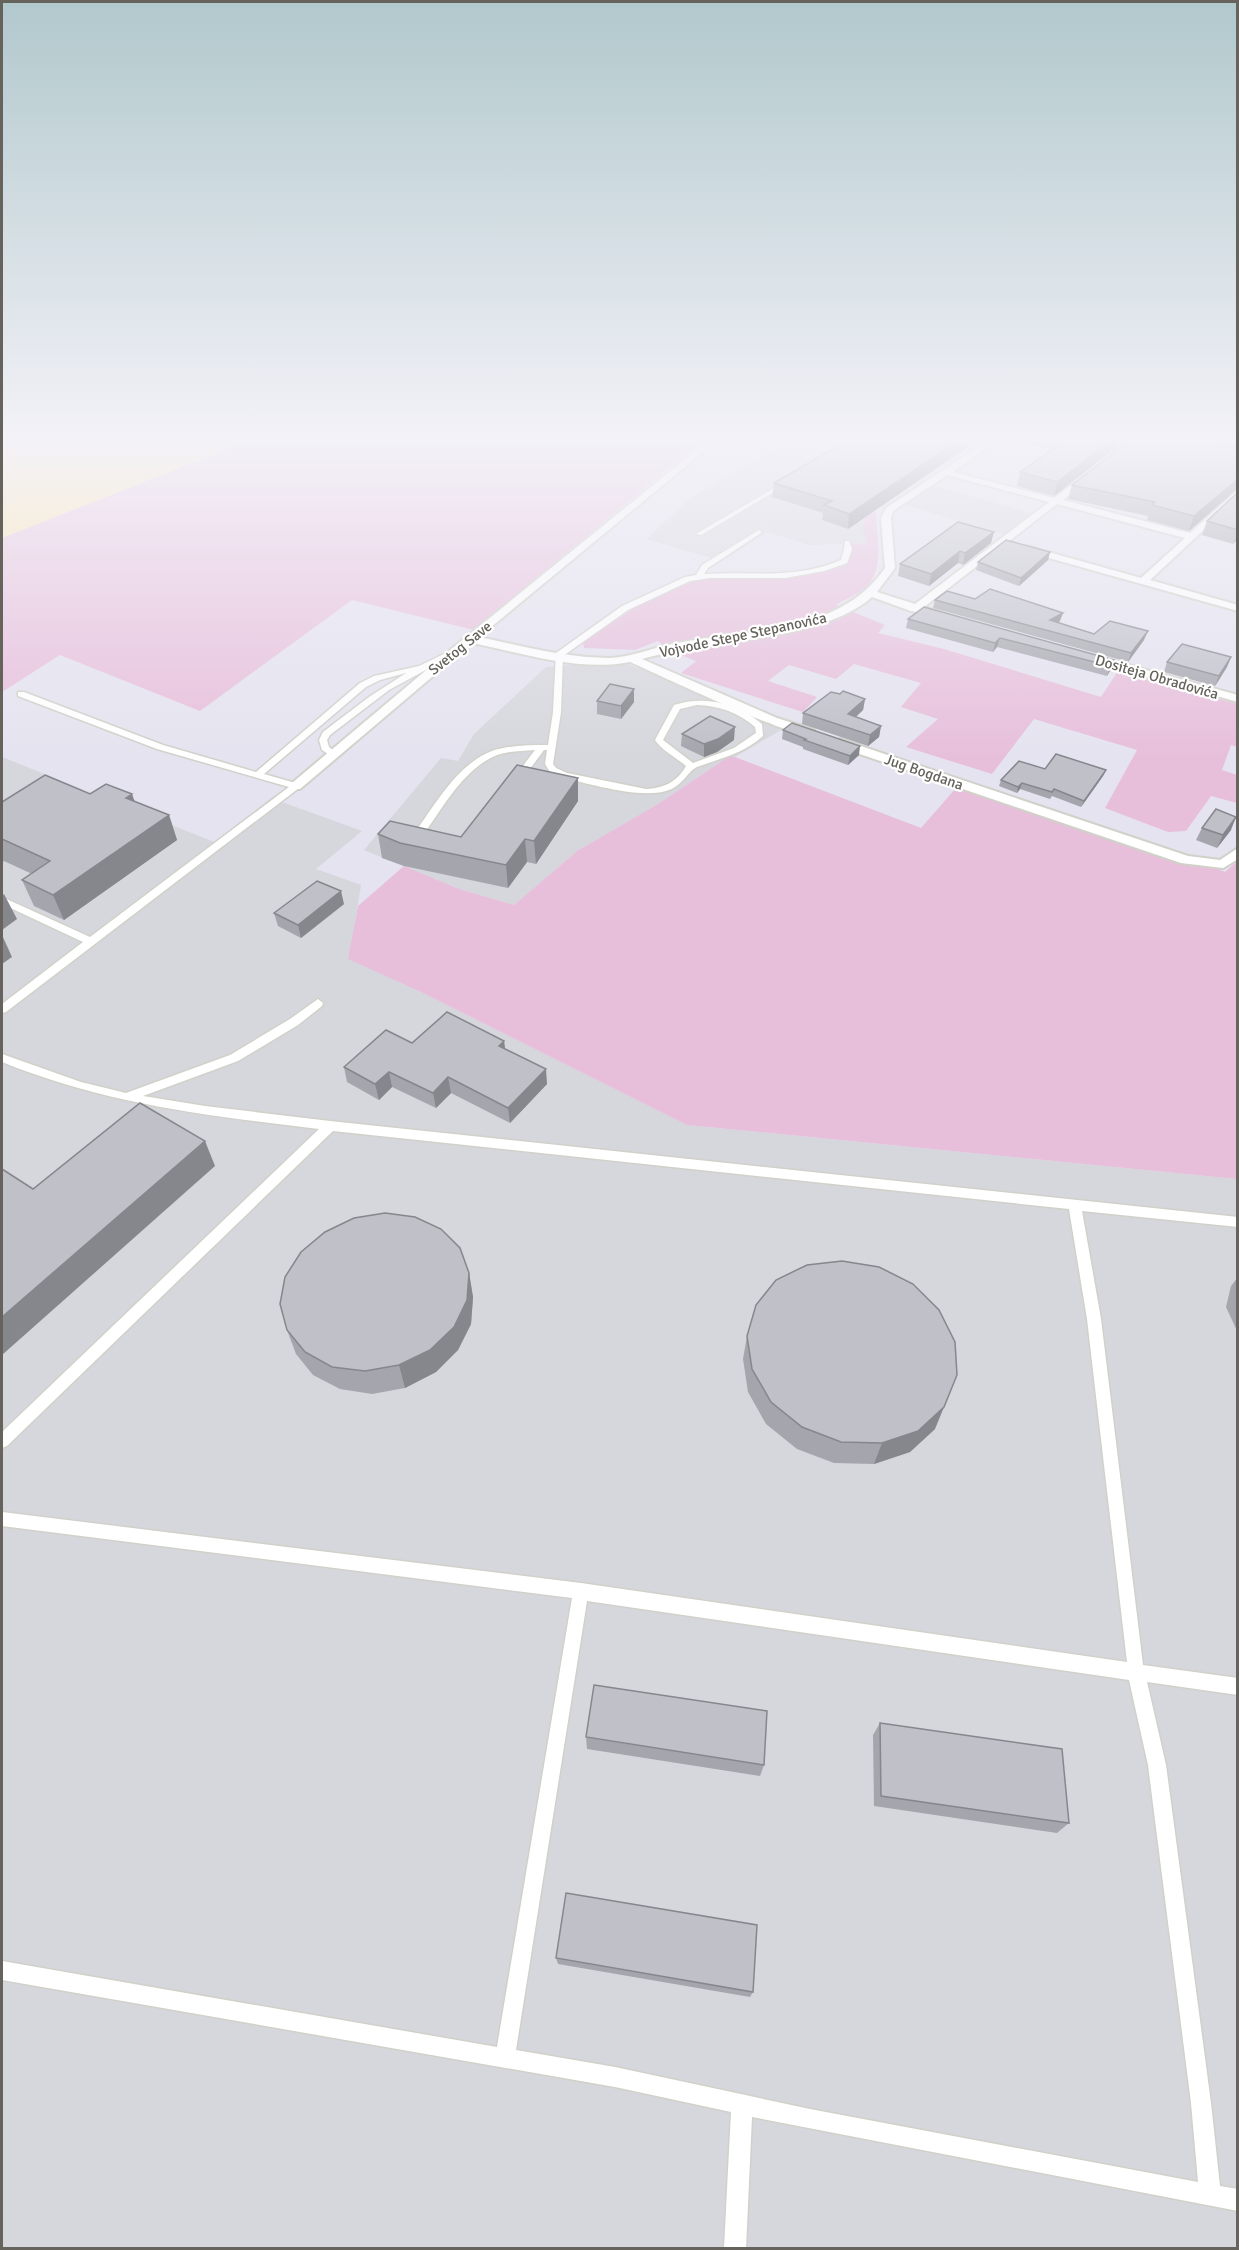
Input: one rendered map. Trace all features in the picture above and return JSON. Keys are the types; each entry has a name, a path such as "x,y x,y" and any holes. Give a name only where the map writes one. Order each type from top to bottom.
{"street":[{"name":"Svetog Save","path":"296,786 582,548"},
{"name":"Vojvode Stepe Stepanovića","path":"471,639 585,660 633,659 673,646 780,629 838,615 870,593 890,568 888,548"},
{"path":"915,609 995,548"},
{"path":"1024,548 1238,608"},
{"path":"1144,582 1181,548"},
{"path":"870,593 950,619"},
{"name":"Dositeja Obradovića","path":"1076,654 1238,699"},
{"name":"Jug Bogdana","path":"633,659 773,720 1186,860 1223,864 1238,852"}],"lane":[{"path":"699,576 705,567 734,548"},
{"path":"691,766 675,752 662,746 660,740 677,707 688,703 705,702 753,719 759,726 760,734 752,742 707,762 691,766 678,783 657,792 646,792 564,775 554,770 549,764 560,655 625,608 651,594 699,576 752,577 815,572 844,561 848,548"},
{"path":"334,754 326,748 323,740 326,734 379,691 417,668 453,653"},
{"path":"257,775 363,685 377,678 417,668"},
{"path":"21,694 160,747 296,786"},
{"path":"435,848 423,840 422,831 458,783 475,765 494,753 552,747"},
{"path":"513,785 541,748"},
{"path":"2,1009 296,786"},
{"path":"2,900 92,942"},
{"path":"126,1097 234,1058 294,1022 318,1003"},
{"path":"2,1058 34,1072 126,1097 330,1126 1238,1222"},
{"path":"2,1441 330,1126"},
{"path":"1075,1206 1094,1319 1136,1672 1157,1765 1201,2103 1210,2195"},
{"path":"2,1519 581,1591 1238,1687"},
{"path":"505,2058 581,1591"},
{"path":"2,1971 615,2077 810,2119 1238,2200"},
{"path":"735,2248 742,2104"}],"shaded area":[{"path":"2,548 573,548 474,630 352,600 200,711 60,655 2,692"},
{"path":"677,548 742,548 722,561"},
{"path":"846,548 878,548 877,565 869,584 836,605 885,625 878,633 944,649 1101,697 1118,671 1237,704 1237,747 1231,745 1222,770 1237,775 1237,803 1211,796 1186,831 1168,832 1105,808 1137,750 1034,719 992,774 906,747 938,719 901,707 921,683 854,664 836,679 789,665 768,681 817,697 803,712 681,673 696,661 670,651 658,641 635,650 584,648 583,643 639,605 699,576 790,575 844,561"},
{"path":"581,664 629,665 795,722 735,757 728,757 658,804 577,851 514,905 459,889 364,850 441,758 458,761 474,734 546,667"},
{"path":"2,757 214,842 275,795 279,801 362,831 316,869 361,885 349,959 423,993 687,1125 1237,1179 1237,2248 2,2248"},
{"path":"728,757 735,757 921,828 964,779 1195,857 1225,872 1237,861 1237,1179 687,1125 423,993 348,959 358,906 404,866 459,889 514,905 577,851 658,804"}],"building":[{"path":"922,548 972,548 965,553 960,551 931,574 900,564"},
{"path":"996,548 1035,548 1050,552 1021,578 978,562"},
{"path":"990,589 1063,613 1050,620 1094,634 1110,621 1148,631 1131,653 935,600 947,591 975,599"},
{"path":"924,607 1114,660 1110,666 1000,638 995,643 908,619"},
{"path":"1182,644 1231,657 1219,676 1167,662"},
{"path":"610,684 634,689 621,706 597,701"},
{"path":"843,691 865,699 848,714 881,726 870,735 803,713 831,692 840,694"},
{"path":"710,716 735,727 718,739 704,744 682,734"},
{"path":"792,723 860,746 850,756 783,730"},
{"path":"1056,754 1106,770 1084,801 1054,789 1052,792 1022,783 1018,787 1001,780 1019,761 1045,769"},
{"path":"517,765 578,778 534,841 525,839 506,865 400,843 378,834 390,821 461,837"},
{"path":"45,775 90,794 106,784 132,794 126,798 169,815 53,895 22,880 50,861 2,839 2,802"},
{"path":"1216,809 1236,817 1223,835 1202,828"},
{"path":"317,881 341,891 298,925 274,913"},
{"path":"447,1012 504,1041 499,1046 546,1069 508,1108 448,1077 433,1093 389,1072 375,1084 344,1067 386,1030 412,1043"},
{"path":"140,1103 205,1141 2,1317 2,1169 33,1189"},
{"path":"385,1213 415,1217 441,1229 460,1248 469,1273 467,1300 454,1327 430,1350 399,1365 365,1371 332,1367 305,1352 287,1330 280,1304 285,1277 301,1252 325,1232 354,1218"},
{"path":"842,1261 879,1267 913,1284 939,1310 955,1342 957,1375 944,1407 918,1431 882,1443 841,1442 802,1427 771,1402 752,1369 747,1336 756,1305 776,1280 807,1265"},
{"path":"594,1685 767,1711 764,1765 586,1737"},
{"path":"880,1723 1062,1749 1069,1823 881,1796"},
{"path":"566,1893 757,1925 753,1992 556,1958"}]}
